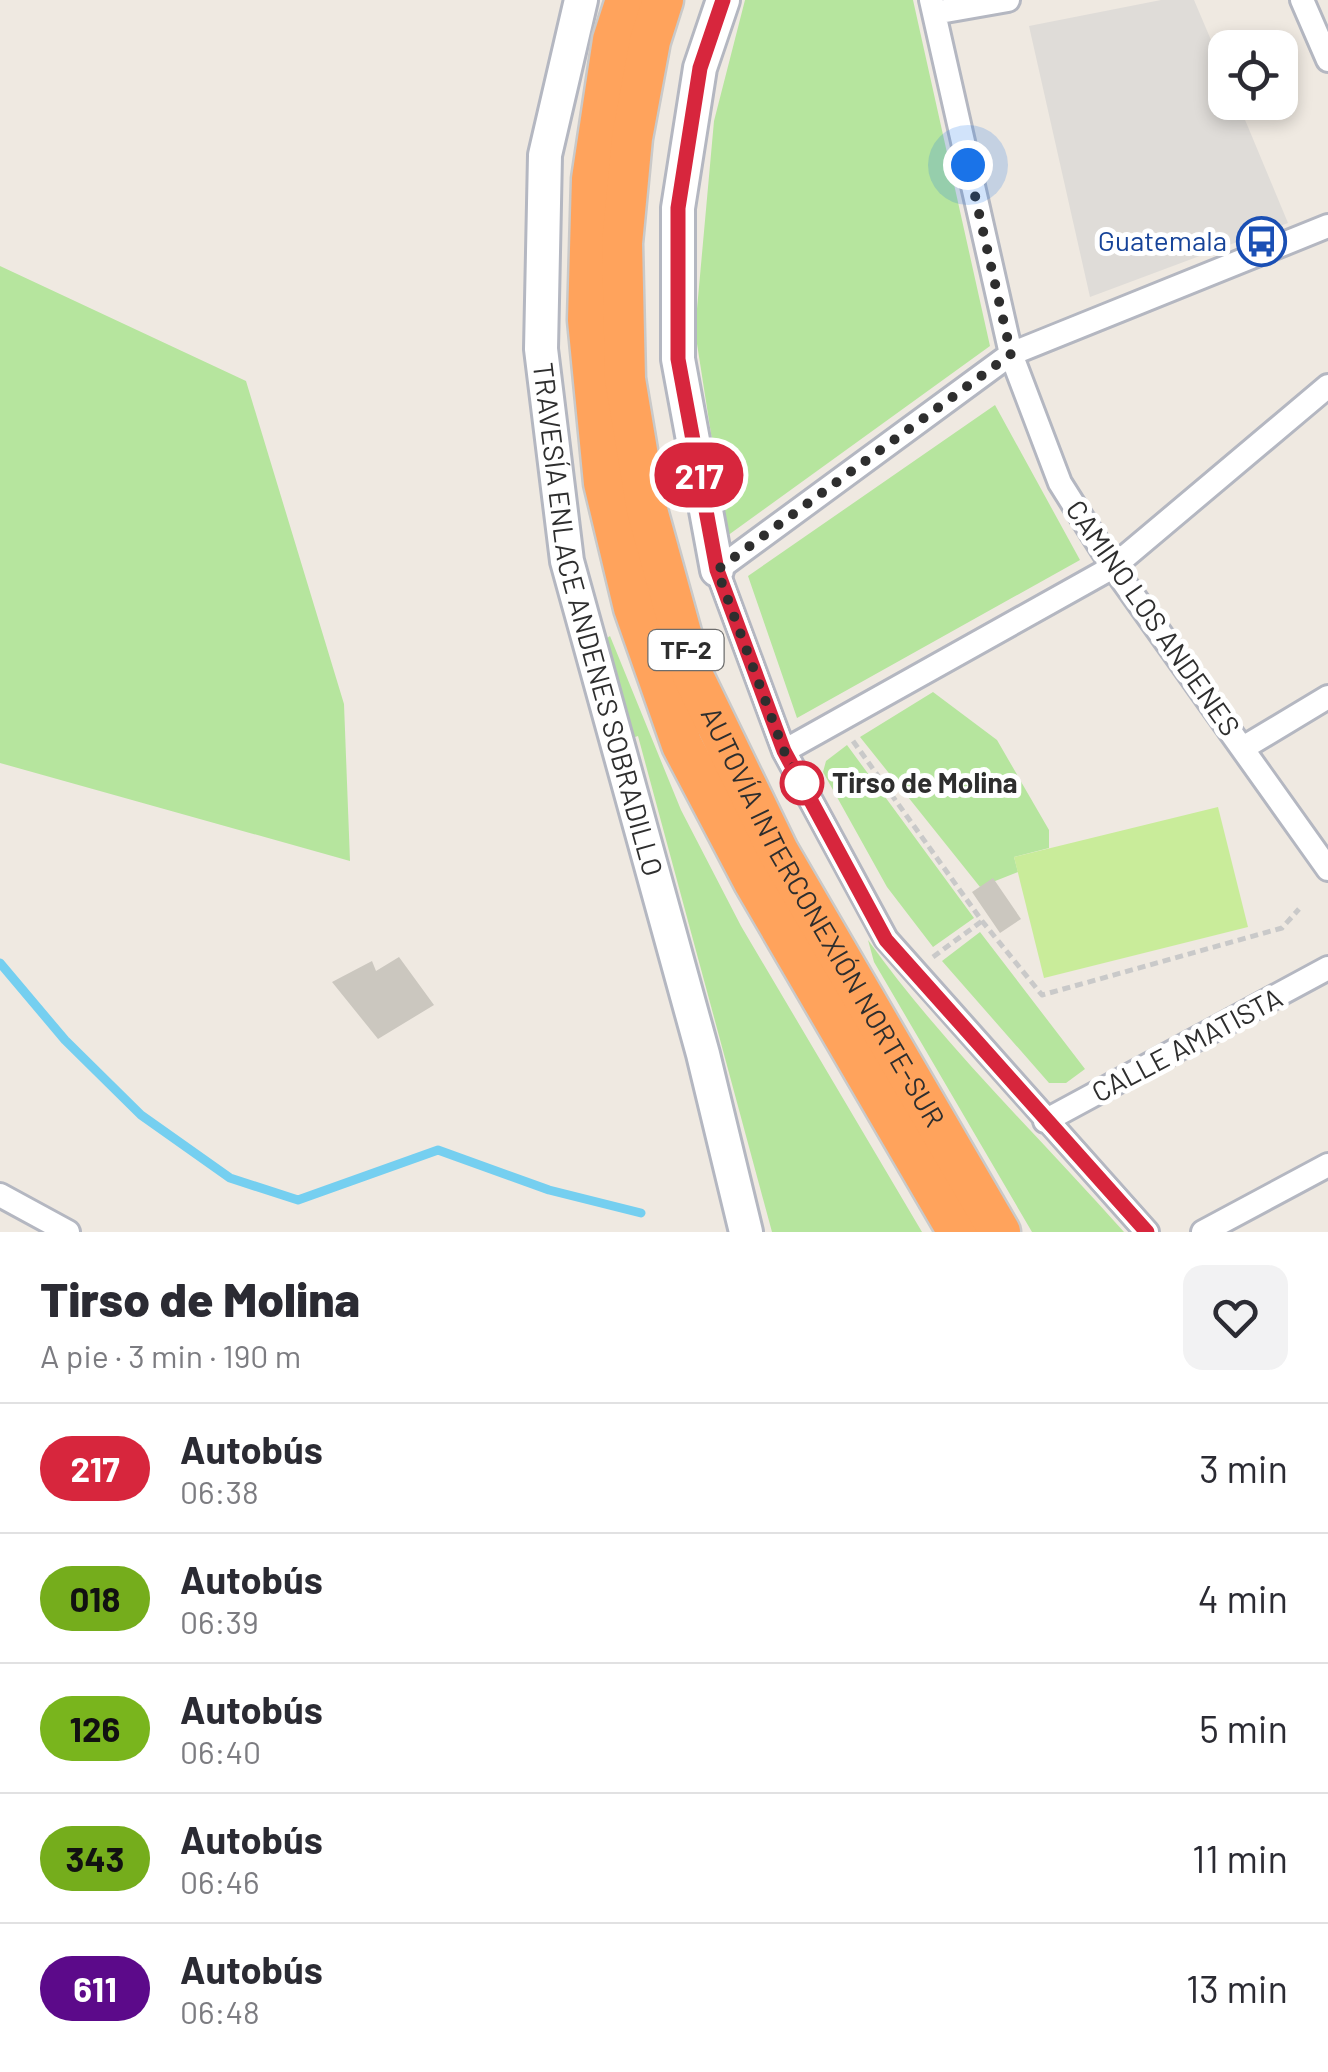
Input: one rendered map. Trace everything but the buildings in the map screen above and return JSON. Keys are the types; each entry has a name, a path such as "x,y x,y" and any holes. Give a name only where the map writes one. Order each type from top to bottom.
{"highway":[{"name":"AUTOVÍA INTERCONEXIÓN NORTE-SUR","path":"626,0 613,40 592,180 588,320 604,482 634,608 691,762 754,882 958,1232"},
{"name":"AUTOVÍA INTERCONEXIÓN NORTE-SUR","path":"663,0 650,41 632,138 622,243 624,379 647,510 693,676 778,851 1000,1232"}],"street":[{"name":"TRAVESÍA ENLACE ANDENES SOBRADILLO","path":"581,0 545,154 541,350 567,560 698,1035 746,1232"},
{"path":"724,0 700,68 678,208 678,359 717,570 784,751 886,940 1147,1232"},
{"path":"932,6 1008,0"},
{"path":"1302,0 1328,60"},
{"name":"CAMINO LOS ANDENES","path":"932,6 1011,354 1060,482 1112,567 1328,869"},
{"path":"717,570 1011,354 1328,226"},
{"path":"784,751 1112,567 1328,386"},
{"path":"1243,748 1328,697"},
{"name":"CALLE AMATISTA","path":"1045,1121 1328,968"},
{"path":"1203,1232 1328,1165"},
{"path":"0,1195 68,1232"}],"path":[{"path":"838,721 982,921 1042,995 1282,928 1299,909"},
{"path":"914,971 982,921"}],"green space":[{"path":"745,0 913,0 990,346 727,536 695,331 714,121"},
{"path":"0,266 246,381 344,704 350,861 0,763"},
{"path":"995,405 1080,560 797,718 748,576"},
{"path":"610,636 681,810 741,926 922,1232 772,1232 638,736 629,739 601,642"},
{"path":"933,692 997,740 1049,830 1049,848 1014,857 1018,872 980,887 860,737"},
{"path":"847,745 974,918 933,947 887,887 823,772 826,761"},
{"path":"1218,807 1248,927 1044,978 1014,857"},
{"path":"980,932 1085,1069 1066,1083 1049,1083 942,961"},
{"path":"868,940 960,1053 1124,1232 1032,1232 874,962"}],"shaded area":[{"path":"1161,0 1194,0 1208,33 1208,120 1245,120 1288,223 1090,297 1029,26"}],"waterway":[{"path":"0,963 65,1040 141,1115 230,1178 298,1200 438,1150 549,1190 641,1213"}],"bus line":[{"name":"217","path":"723,0 700,68 678,208 678,359 717,570 784,751 886,940 1147,1232"}],"place":[{"name":"Guatemala","path":"1262,241"},
{"name":"Tirso de Molina","path":"802,783"}],"route":[{"path":"802,783 784,751 717,570 1011,354 968,165"}]}
